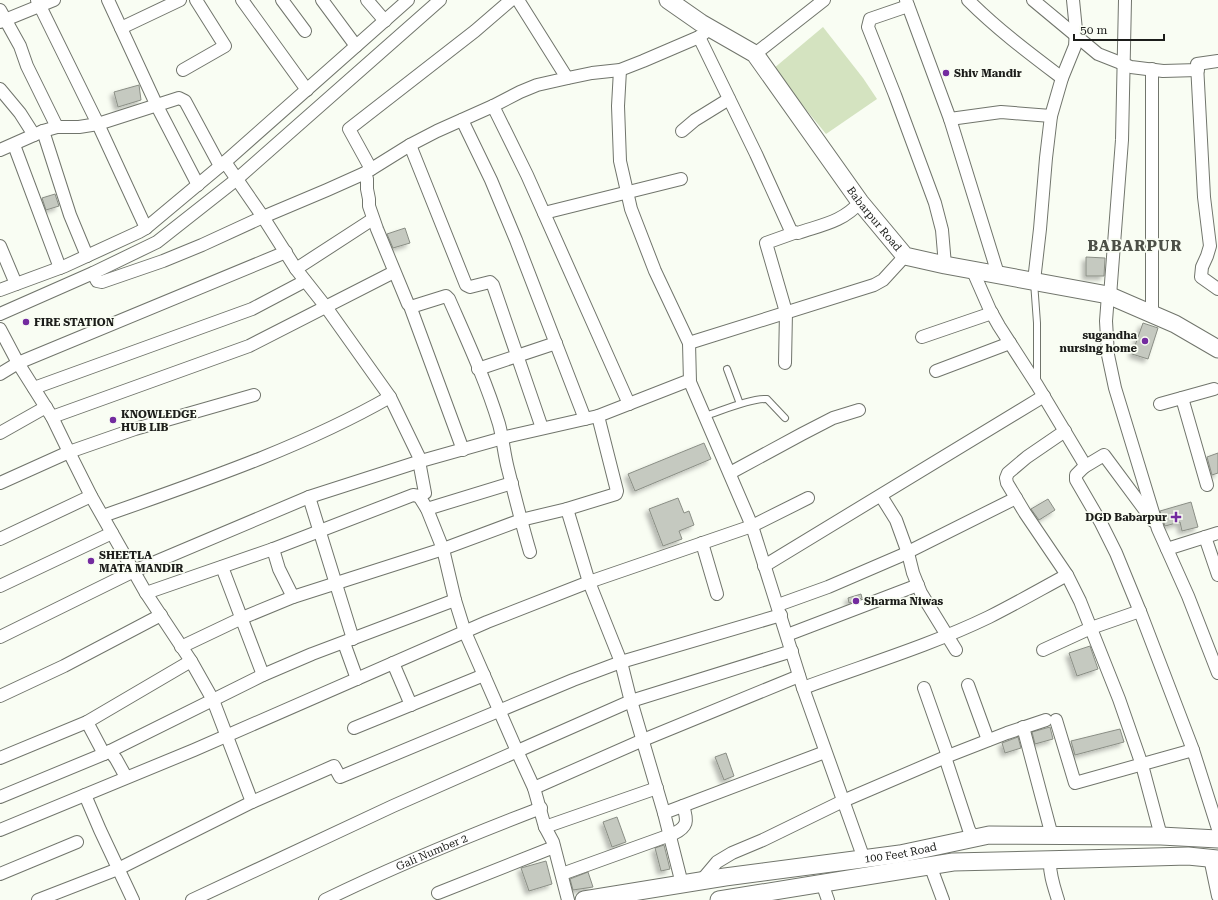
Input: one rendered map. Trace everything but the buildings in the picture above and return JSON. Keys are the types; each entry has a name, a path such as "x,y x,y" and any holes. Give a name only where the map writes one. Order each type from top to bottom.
{"main road":[{"name":"Babarpur Road","path":"668,0 705,33 755,54 860,202 905,256 1109,296 1175,324 1218,349"},
{"name":"100 Feet Road","path":"584,900 701,881 900,854 989,836 1161,836 1218,840"},
{"name":"100 Feet Road","path":"719,900 953,862 1188,856 1214,859"}],"street":[{"path":"54,0 38,3 2,17 20,46 27,66 57,127"},
{"path":"108,0 157,106 198,185"},
{"path":"121,28 180,0"},
{"path":"183,70 225,46 196,0"},
{"path":"242,0 306,90"},
{"path":"282,0 305,31"},
{"path":"322,0 356,46"},
{"path":"367,0 385,21"},
{"path":"0,290 60,268 146,228 198,185 408,0"},
{"path":"0,314 93,273 157,242 237,179 440,0"},
{"path":"463,450 410,306 394,272 374,219 367,189 368,171 349,129 475,31 511,0"},
{"path":"518,0 567,78"},
{"path":"755,54 824,0"},
{"path":"968,0 990,23 1062,78"},
{"path":"1033,0 1098,54 1125,66 1163,71 1198,70"},
{"path":"1034,281 1051,116 1062,78 1075,46 1076,37 1073,0"},
{"path":"1125,0 1125,66 1122,148 1106,321 1108,355 1111,374 1158,529 1188,596 1218,673"},
{"path":"38,3 98,124 146,228"},
{"path":"946,265 942,230 935,203 868,27 870,19 907,3 950,119 998,274"},
{"path":"93,273 96,280 100,282 189,251 264,216 368,171 410,145 520,92 537,85 567,78 592,73 620,70 705,33 729,99 756,154 789,228 794,233"},
{"path":"1218,61 1197,64 1204,197 1210,246 1202,267 1200,278 1218,289"},
{"path":"620,70 618,85 620,161 631,209 655,271 689,343 690,382 752,526 803,688 864,859"},
{"path":"1152,70 1152,314"},
{"path":"0,89 38,133 87,256"},
{"path":"0,150 38,133 57,127 98,124 157,106 176,98 183,99 222,164 237,179 264,216 296,269 326,307 390,397 420,461 425,493 419,496 413,495 273,549 146,593"},
{"path":"682,131 694,120 729,99"},
{"path":"493,106 527,175 629,404"},
{"path":"950,119 1001,112 1051,116"},
{"path":"462,120 502,207 585,419"},
{"path":"14,145 60,268"},
{"path":"410,145 464,282 470,287 488,282 493,285 542,428"},
{"path":"544,213 681,179"},
{"path":"784,362 786,312 766,243 838,220 846,216 860,202"},
{"path":"296,269 374,219"},
{"path":"0,246 16,284"},
{"path":"0,374 18,363 286,252"},
{"path":"689,343 880,282 905,256"},
{"path":"972,270 992,313 1065,431 1085,465 1084,467"},
{"path":"0,434 49,412 249,346 394,272"},
{"path":"34,388 252,309 305,281"},
{"path":"410,306 443,296 447,297 490,398 502,438 530,552"},
{"path":"922,337 992,313"},
{"path":"0,329 18,363 49,412 92,496 146,593 191,660 213,700 252,802"},
{"path":"478,369 556,343"},
{"path":"936,371 1010,343"},
{"path":"0,637 134,571 308,497 420,461 502,438 598,416 685,382 690,382"},
{"path":"1160,404 1217,390"},
{"path":"0,483 69,452 135,429 254,395"},
{"path":"764,566 1044,396"},
{"path":"103,516 186,487 277,451 367,410 390,397"},
{"path":"1182,398 1207,485"},
{"path":"730,473 833,418 859,410"},
{"path":"181,647 242,618 292,598 443,549 521,520 567,509 614,495 617,493 598,416"},
{"path":"1065,431 1027,457 1008,473 1006,478 1007,483 1066,575 1080,601 1119,699 1142,765 1161,836"},
{"path":"1158,529 1104,455 1084,467 1076,475 1076,480 1101,523 1116,553 1140,611 1193,750 1218,829"},
{"path":"426,509 512,483"},
{"path":"0,539 92,496"},
{"path":"419,496 443,549 455,600 465,632 534,788 545,826 553,842 568,900"},
{"path":"880,496 896,520 921,593 956,650"},
{"path":"308,497 335,584 357,679"},
{"path":"0,830 226,736 465,632 589,582 752,526 808,498"},
{"path":"38,900 118,869 252,802 334,766 340,777 573,680 621,662 779,610 828,587 908,553 1016,498"},
{"path":"567,509 589,582 621,662 664,813 682,884"},
{"path":"0,586 112,533"},
{"path":"1166,549 1218,533"},
{"path":"1204,537 1218,575"},
{"path":"702,543 717,594"},
{"path":"273,549 279,568 292,598"},
{"path":"222,567 263,675"},
{"path":"803,688 947,635 988,617 1066,575"},
{"path":"787,635 918,585"},
{"path":"0,797 107,753 263,675 455,600"},
{"path":"1043,650 1091,628 1140,611"},
{"path":"0,696 64,666 161,615"},
{"path":"192,900 344,828 631,701 792,651"},
{"path":"0,758 87,722 191,660"},
{"path":"392,663 411,705"},
{"path":"354,728 484,675"},
{"path":"534,788 643,740 799,676"},
{"path":"968,685 988,740"},
{"path":"924,688 969,830 974,838"},
{"path":"701,881 717,862 732,853 763,840 843,801 946,756 1023,727 1051,720 1075,784 1193,750"},
{"path":"87,722 107,753 116,759 126,777"},
{"path":"1023,727 1052,836"},
{"path":"664,813 825,752"},
{"path":"545,826 657,788"},
{"path":"85,795 133,900"},
{"path":"562,874 670,836 682,830 686,825 687,819 683,806"},
{"name":"Gali Number 2","path":"325,900 472,835 541,808"},
{"path":"0,874 77,842"},
{"path":"438,893 554,847"},
{"path":"1214,859 1218,896"},
{"path":"1050,860 1053,885 1058,900"},
{"path":"930,865 943,900"},
{"path":"822,883 828,900"}],"lane":[{"path":"1034,281 1037,323 1037,385"},
{"path":"727,368 740,404"},
{"path":"705,416 763,398 767,399 785,418"}],"green space":[{"path":"823,27 863,78 877,99 826,134 773,69"}],"place":[{"name":"Shiv Mandir","path":"946,73"},
{"name":"FIRE STATION","path":"26,322"},
{"name":"sugandha nursing home","path":"1145,341"},
{"name":"KNOWLEDGE HUB LIB","path":"113,420"},
{"name":"DGD Babarpur","path":"1176,517"},
{"name":"SHEETLA MATA MANDIR","path":"91,561"},
{"name":"Sharma Niwas","path":"856,601"}],"district":[{"name":"BABARPUR","path":"1135,246"}]}
